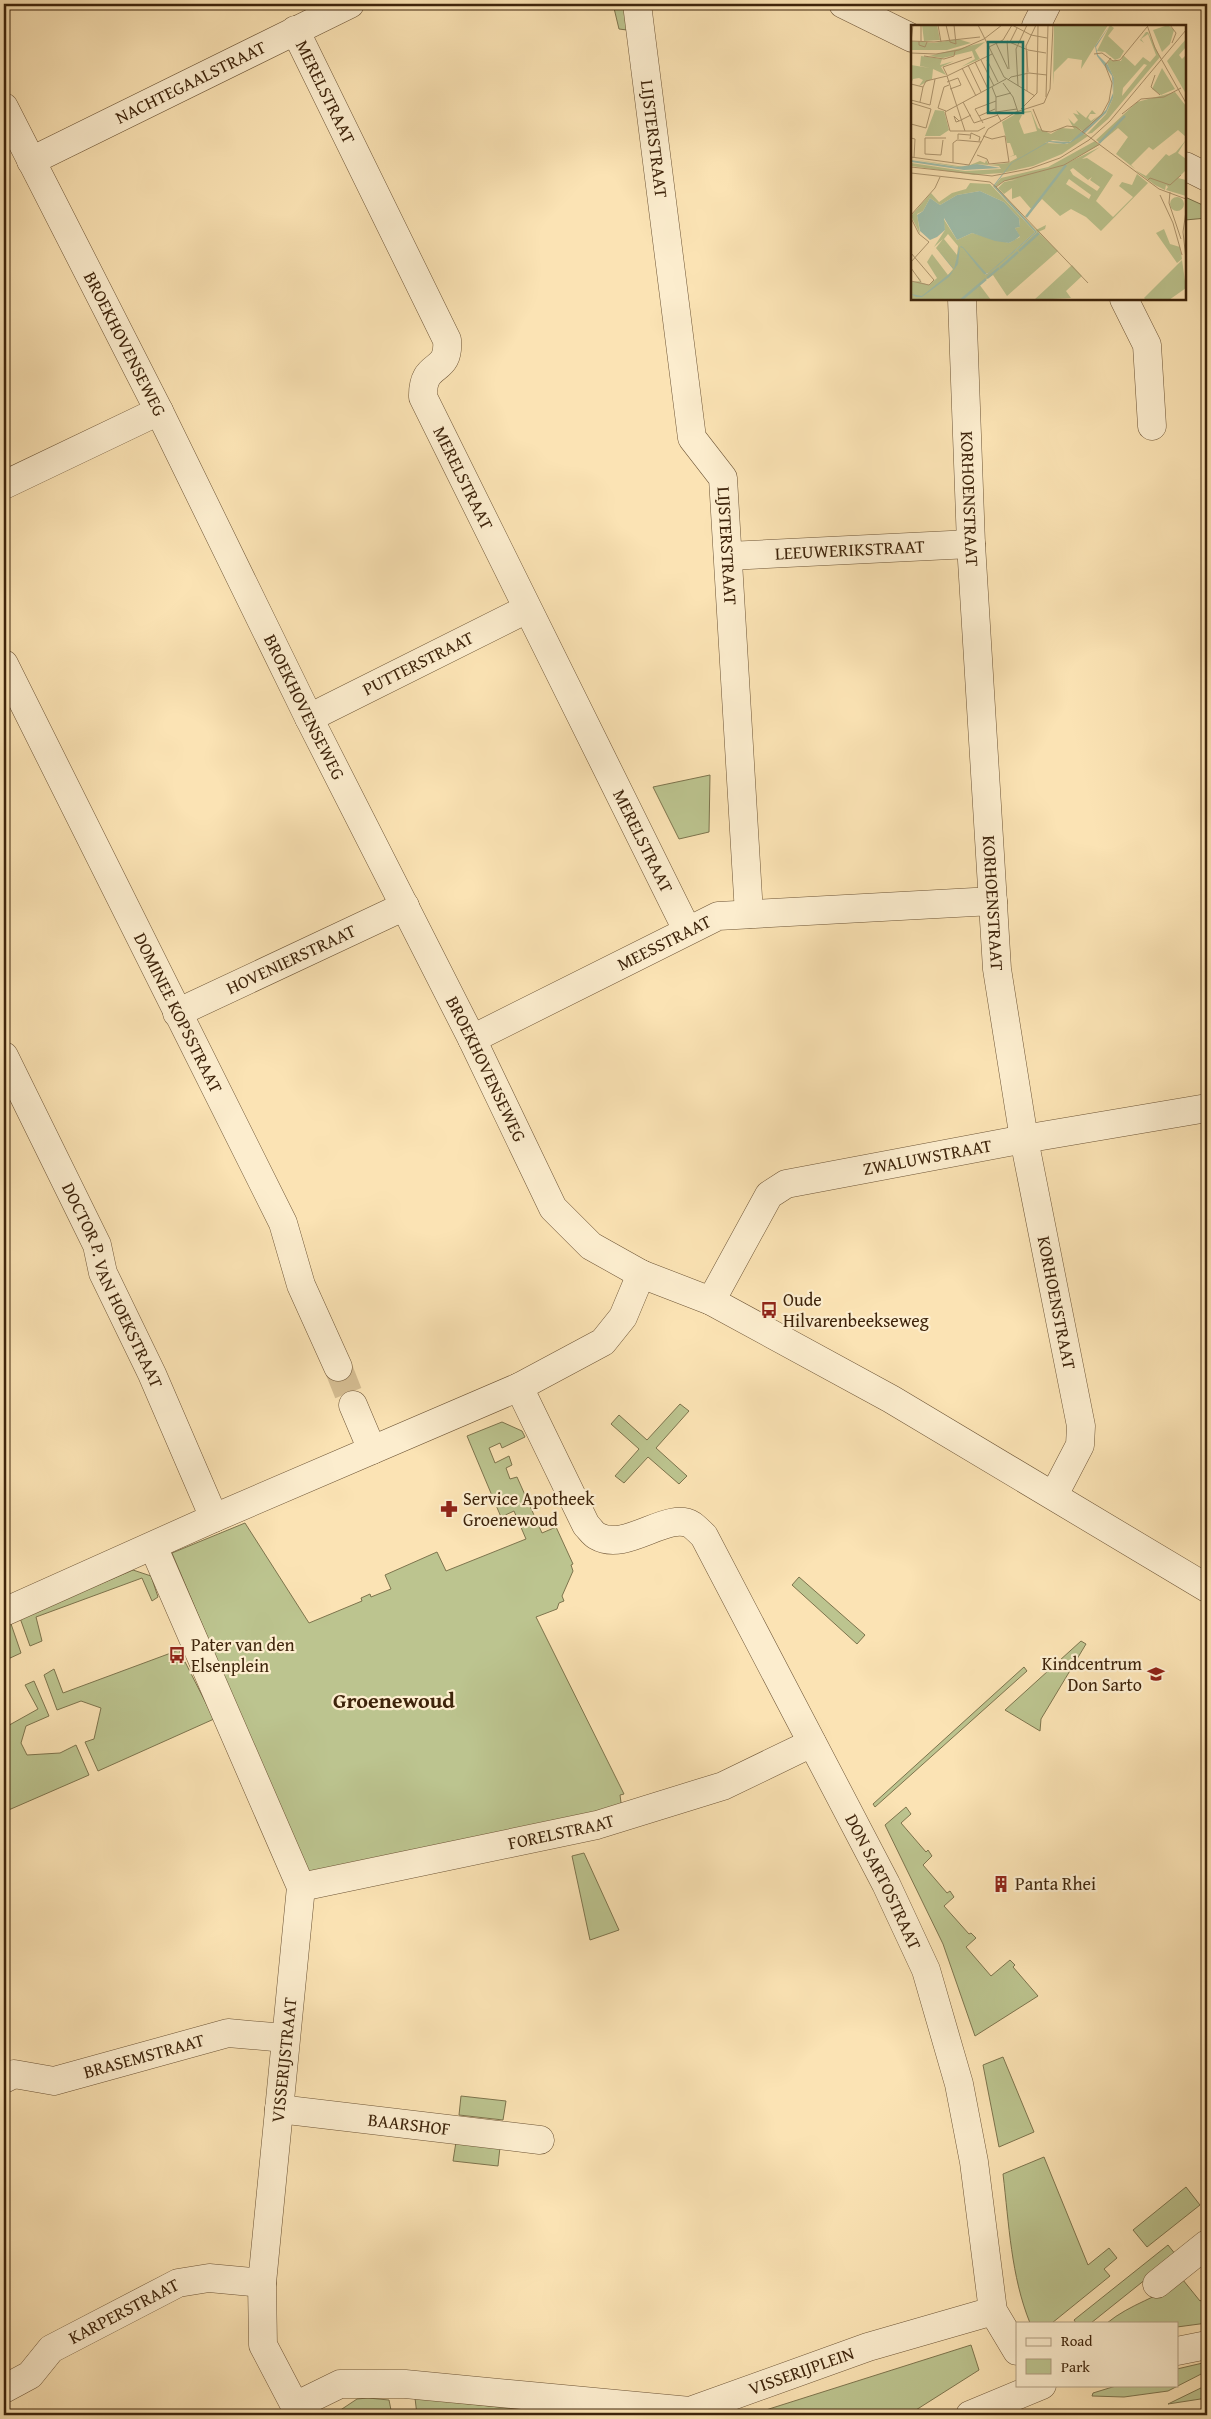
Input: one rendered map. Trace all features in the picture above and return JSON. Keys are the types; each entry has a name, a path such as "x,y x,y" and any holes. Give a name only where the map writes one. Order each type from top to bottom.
{"street":[{"name":"NACHTEGAALSTRAAT","path":"31,161 350,4"},
{"name":"LIJSTERSTRAAT","path":"637,4 692,438 723,478 749,914"},
{"path":"842,4 911,38"},
{"path":"1036,25 1047,4"},
{"name":"MERELSTRAAT","path":"295,30 447,340 448,353 442,364 429,371 423,383 423,397 687,930"},
{"name":"BROEKHOVENSEWEG","path":"4,108 159,411 309,718 472,1039 553,1208 591,1246 641,1274"},
{"path":"1186,166 1207,177"},
{"name":"KORHOENSTRAAT","path":"962,300 971,544 997,969 1024,1139 1081,1426 1080,1445 1054,1494"},
{"path":"1124,300 1147,345 1152,426"},
{"path":"4,485 159,411"},
{"name":"LEEUWERIKSTRAAT","path":"728,556 971,544"},
{"name":"PUTTERSTRAAT","path":"309,718 527,609"},
{"name":"DOMINEE KOPSSTRAAT","path":"4,664 283,1223 301,1285 338,1367"},
{"name":"MEESSTRAAT","path":"472,1039 718,916 994,901"},
{"name":"HOVENIERSTRAAT","path":"177,1013 405,906"},
{"name":"DOCTOR P. VAN HOEKSTRAAT","path":"4,1056 97,1245 103,1272 152,1374 214,1518"},
{"name":"ZWALUWSTRAAT","path":"711,1301 769,1195 786,1184 1024,1139 1207,1108"},
{"path":"4,1612 214,1518 519,1387 603,1342 623,1318 641,1274 711,1301 891,1399 1054,1494 1207,1588"},
{"name":"DON SARTOSTRAAT","path":"519,1387 586,1525 597,1536 609,1540 635,1536 674,1522 691,1524 704,1536 886,1884 926,1970 958,2084 972,2152 994,2311 1016,2349"},
{"path":"353,1405 372,1450"},
{"name":"VISSERIJSTRAAT","path":"153,1546 301,1887 262,2283 263,2345 297,2410"},
{"name":"FORELSTRAAT","path":"301,1887 597,1825 723,1786 812,1743"},
{"name":"BRASEMSTRAAT","path":"4,2079 14,2074 54,2081 228,2033 285,2038"},
{"name":"BAARSHOF","path":"279,2109 540,2140"},
{"path":"1157,2284 1207,2244"},
{"name":"KARPERSTRAAT","path":"4,2389 30,2375 50,2349 178,2283 209,2278 262,2283"},
{"name":"VISSERIJPLEIN","path":"297,2410 340,2384 406,2384 690,2411 868,2347 994,2311"},
{"path":"1178,2351 1207,2345"},
{"path":"970,2415 1039,2386"}],"green space":[{"path":"613,4 624,4 627,30 619,29"},
{"path":"1186,197 1207,207 1207,218 1186,220"},
{"path":"710,775 709,832 679,839 653,787"},
{"path":"680,1404 689,1411 656,1448 687,1476 679,1484 648,1457 624,1483 615,1476 639,1449 611,1424 619,1415 647,1440"},
{"path":"502,1422 522,1431 525,1437 502,1448 500,1443 489,1448 495,1463 509,1456 512,1465 506,1468 510,1479 517,1477 542,1533 556,1527 573,1564 571,1565 573,1571 562,1596 564,1601 559,1603 557,1609 536,1617 624,1794 620,1795 622,1810 307,1874 172,1553 245,1523 309,1623 362,1601 361,1598 370,1594 371,1597 391,1589 385,1575 437,1552 446,1571 526,1539 514,1511 501,1517 467,1436"},
{"path":"133,1570 151,1576 158,1597 152,1601 142,1578 36,1617 42,1641 30,1646 20,1618"},
{"path":"799,1577 865,1635 857,1644 792,1585"},
{"path":"10,1621 21,1653 8,1659 4,1652 4,1624"},
{"path":"1081,1641 1086,1644 1041,1719 1040,1731 1005,1710"},
{"path":"179,1650 214,1719 98,1771 85,1742 94,1739 101,1708 81,1701 57,1710 44,1675 54,1669 63,1693"},
{"path":"1024,1667 1027,1671 875,1807 873,1804"},
{"path":"34,1681 49,1716 26,1726 21,1743 27,1755 60,1753 76,1745 89,1775 4,1812 4,1728 38,1709 25,1685"},
{"path":"906,1807 911,1814 901,1823 926,1852 928,1850 932,1856 923,1865 947,1893 950,1891 954,1897 944,1906 969,1934 971,1933 976,1938 966,1947 991,1976 1010,1960 1015,1965 1013,1967 1038,1996 975,2036 943,1944 885,1825"},
{"path":"584,1853 619,1930 590,1940 572,1856"},
{"path":"1003,2057 1034,2132 999,2147 983,2065"},
{"path":"461,2096 506,2101 503,2120 459,2115"},
{"path":"456,2142 500,2147 498,2166 453,2161"},
{"path":"1044,2157 1088,2265 1109,2248 1117,2258 1104,2269 1110,2276 1053,2322 1030,2322 1015,2268 1003,2174"},
{"path":"1186,2187 1200,2205 1147,2247 1133,2230"},
{"path":"1168,2245 1176,2255 1092,2322 1075,2322 1074,2320"},
{"path":"1183,2280 1200,2301 1207,2296 1207,2323 1178,2327 1178,2322 1108,2322 1125,2311"},
{"path":"971,2345 979,2370 908,2415 750,2415"},
{"path":"1207,2362 1207,2371 1178,2386 1178,2369"},
{"path":"1207,2385 1207,2398 1168,2404"},
{"path":"1116,2386 1178,2386 1168,2391 1124,2397 1092,2396 1093,2393"},
{"path":"415,2398 573,2415 417,2415"},
{"path":"357,2399 389,2400 392,2415 337,2415 336,2413"}],"tunnel":[{"path":"338,1367 353,1405"}],"place":[{"name":"Oude Hilvarenbeekseweg","path":"769,1310"},
{"name":"Service Apotheek Groenewoud","path":"449,1509"},
{"name":"Pater van den Elsenplein","path":"177,1655"},
{"name":"Kindcentrum Don Sarto","path":"1156,1674"},
{"name":"Panta Rhei","path":"1001,1884"}],"district":[{"name":"Groenewoud","path":"394,1700"}]}
